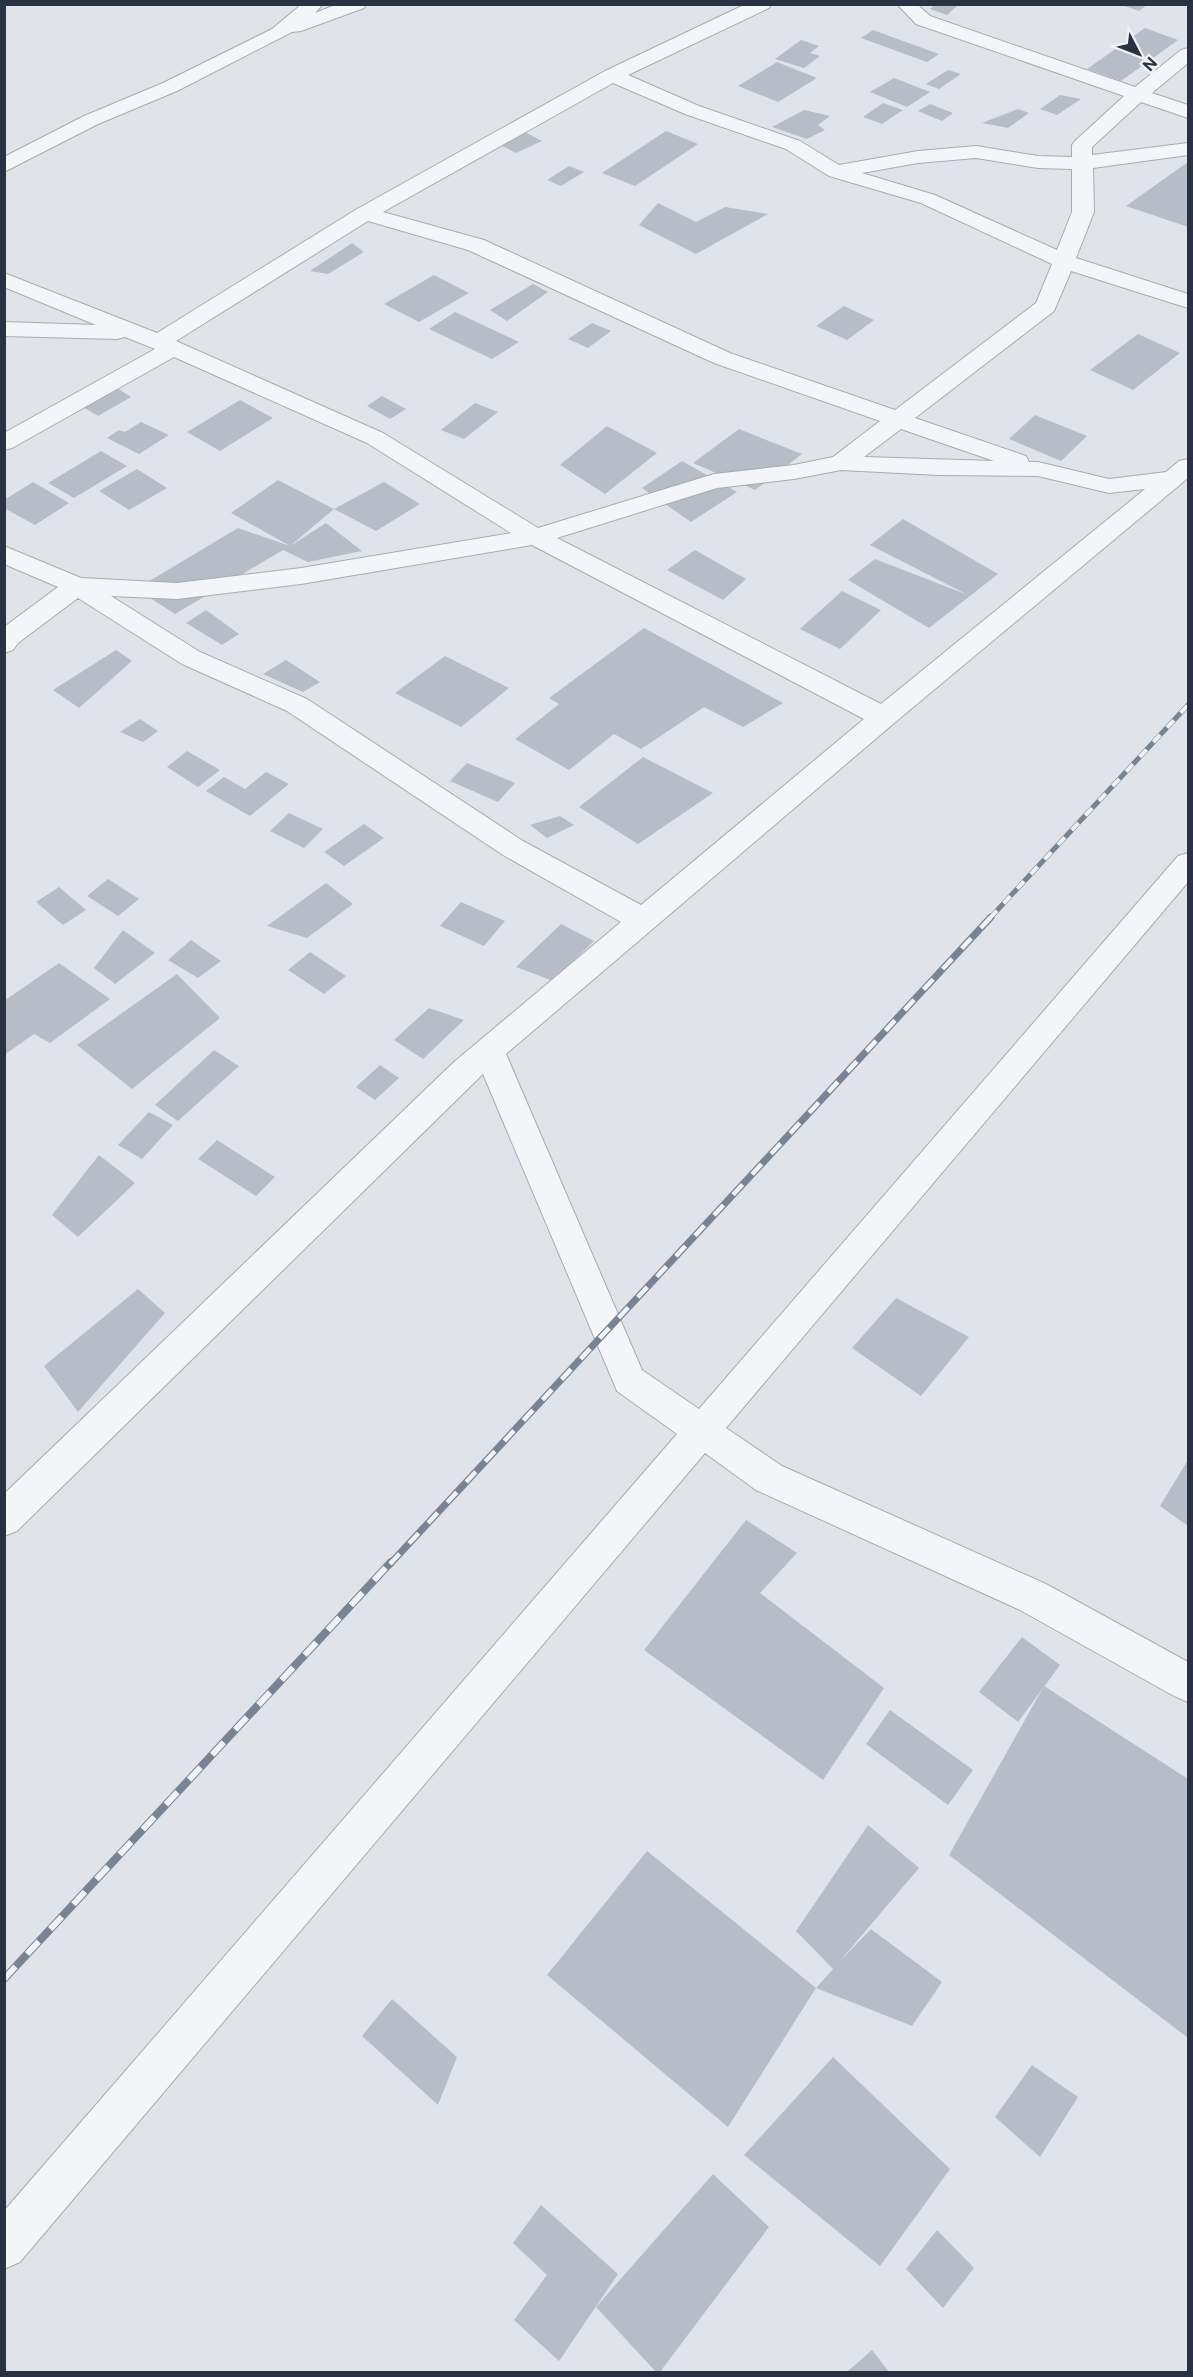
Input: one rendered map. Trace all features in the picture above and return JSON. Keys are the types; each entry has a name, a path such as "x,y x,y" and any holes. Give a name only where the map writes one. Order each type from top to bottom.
{"street":[{"path":"279,33 314,4"},
{"path":"4,166 91,120 170,87 279,33 357,4"},
{"path":"4,443 166,345 365,214 636,62 762,4"},
{"path":"906,4 923,20 1188,112"},
{"path":"841,463 1046,306 1083,212 1082,145 1137,95 1188,54"},
{"path":"612,75 692,110 793,146 836,172 928,199 1065,262 1188,301"},
{"path":"836,172 918,157 976,152 1038,162 1082,163 1188,148"},
{"path":"365,214 476,245 722,358 1038,469 1109,486 1181,472"},
{"path":"4,279 166,345 375,438 535,537 883,717"},
{"path":"4,329 137,333"},
{"path":"4,644 9,637 77,586 177,591 301,576 535,537 714,481 794,472 841,463 939,468 1038,469"},
{"path":"4,1519 489,1050 883,717 1181,472"},
{"path":"4,554 77,586 191,658 297,705 513,848 643,920"},
{"path":"4,2246 1188,863"},
{"path":"489,1050 629,1380 769,1478 1033,1596 1188,1683"}],"building":[{"path":"936,4 957,6 947,15 930,9"},
{"path":"1119,4 1148,4 1139,11"},
{"path":"1145,28 1178,40 1121,81 1087,69"},
{"path":"873,30 939,54 927,62 861,38"},
{"path":"801,40 819,46 810,53 820,56 804,68 775,59"},
{"path":"777,62 817,78 778,102 738,86"},
{"path":"948,70 961,74 939,89 926,84"},
{"path":"894,78 930,92 907,107 870,92"},
{"path":"1060,95 1081,99 1057,115 1040,109"},
{"path":"883,103 903,110 882,124 863,117"},
{"path":"930,104 953,113 942,121 918,111"},
{"path":"1018,109 1029,113 1008,128 982,123"},
{"path":"804,110 830,116 818,125 825,130 807,139 772,127"},
{"path":"666,131 698,144 635,186 602,173"},
{"path":"525,132 542,141 516,153 499,144"},
{"path":"1188,162 1188,227 1126,206"},
{"path":"569,166 584,172 561,186 547,180"},
{"path":"658,203 696,222 725,207 768,214 696,254 639,225"},
{"path":"352,243 364,252 328,274 310,271"},
{"path":"434,275 469,293 419,322 384,304"},
{"path":"533,284 548,292 507,321 490,310"},
{"path":"844,306 874,320 847,340 816,326"},
{"path":"455,312 519,342 492,359 429,329"},
{"path":"592,323 611,331 588,348 568,339"},
{"path":"1138,334 1180,353 1133,390 1090,370"},
{"path":"117,388 131,397 98,416 83,407"},
{"path":"382,396 406,409 390,419 367,406"},
{"path":"240,400 273,418 220,451 187,432"},
{"path":"475,403 498,412 464,439 441,430"},
{"path":"1035,415 1087,436 1061,461 1009,439"},
{"path":"141,422 169,435 139,454 107,438 119,430 125,432"},
{"path":"607,426 657,453 605,494 560,465"},
{"path":"739,429 802,454 755,490 693,463"},
{"path":"101,451 127,466 74,498 48,483"},
{"path":"682,461 737,492 691,522 642,488"},
{"path":"137,469 167,488 129,510 99,491"},
{"path":"278,480 334,509 290,546 231,513"},
{"path":"33,482 69,503 35,525 4,508 4,500"},
{"path":"384,482 420,504 376,531 334,509"},
{"path":"903,519 998,574 929,628 848,580 875,559 968,595 870,545"},
{"path":"326,523 362,551 308,562 283,550 175,614 136,589 238,528 290,546"},
{"path":"695,550 746,579 723,600 667,570"},
{"path":"842,591 881,610 840,649 800,629"},
{"path":"206,610 239,634 222,645 186,623"},
{"path":"644,628 783,703 743,727 704,707 641,749 614,734 569,770 515,739 559,704 549,698"},
{"path":"116,650 132,661 79,708 53,690"},
{"path":"445,656 509,688 461,727 395,693"},
{"path":"286,660 320,682 303,692 263,674"},
{"path":"140,719 158,731 143,742 120,732"},
{"path":"187,751 220,770 198,787 167,767"},
{"path":"643,757 713,793 638,844 579,807"},
{"path":"467,763 515,783 498,802 450,781"},
{"path":"266,772 289,784 250,816 206,791 224,777 245,789"},
{"path":"289,813 323,829 304,848 270,831"},
{"path":"560,816 574,825 547,838 530,825"},
{"path":"364,824 384,838 344,866 324,852"},
{"path":"108,879 139,899 118,916 87,896"},
{"path":"326,883 353,904 307,938 267,926"},
{"path":"59,887 86,910 63,925 36,902"},
{"path":"461,902 505,921 484,946 440,926"},
{"path":"561,924 594,941 553,981 516,967"},
{"path":"123,930 155,953 115,984 94,968"},
{"path":"191,940 221,961 198,978 168,960"},
{"path":"310,952 346,976 324,994 288,970"},
{"path":"59,963 110,999 50,1043 34,1034 4,1055 4,1001"},
{"path":"177,974 220,1018 132,1089 77,1045"},
{"path":"429,1008 464,1020 423,1059 394,1040"},
{"path":"214,1050 239,1066 178,1121 155,1105"},
{"path":"380,1065 399,1078 375,1100 356,1087"},
{"path":"149,1112 173,1125 142,1159 118,1145"},
{"path":"217,1140 275,1177 256,1196 198,1159"},
{"path":"99,1155 135,1183 78,1237 52,1215"},
{"path":"138,1289 165,1313 78,1412 44,1366"},
{"path":"896,1298 969,1337 921,1396 852,1348"},
{"path":"1188,1460 1188,1526 1160,1506"},
{"path":"746,1520 797,1553 760,1593 884,1688 823,1780 644,1650"},
{"path":"1022,1637 1060,1665 1018,1722 979,1692"},
{"path":"1044,1686 1188,1779 1188,2038 949,1855"},
{"path":"890,1710 973,1770 948,1805 866,1744"},
{"path":"868,1825 919,1868 840,1961 871,1929 942,1982 912,2026 816,1988 833,1969 796,1931"},
{"path":"647,1851 816,1988 728,2127 547,1975"},
{"path":"392,1999 457,2057 438,2105 362,2036"},
{"path":"833,2057 950,2169 880,2266 744,2155"},
{"path":"1032,2065 1078,2097 1040,2157 995,2117"},
{"path":"713,2174 769,2227 660,2372 656,2372 596,2307"},
{"path":"541,2205 618,2274 559,2361 514,2320 547,2275 513,2243"},
{"path":"937,2230 974,2268 943,2308 906,2269"},
{"path":"872,2350 889,2372 847,2372"}],"railway":[{"path":"990,918 1188,705"},
{"path":"390,1564 991,917"},
{"path":"4,1979 391,1562"}]}
